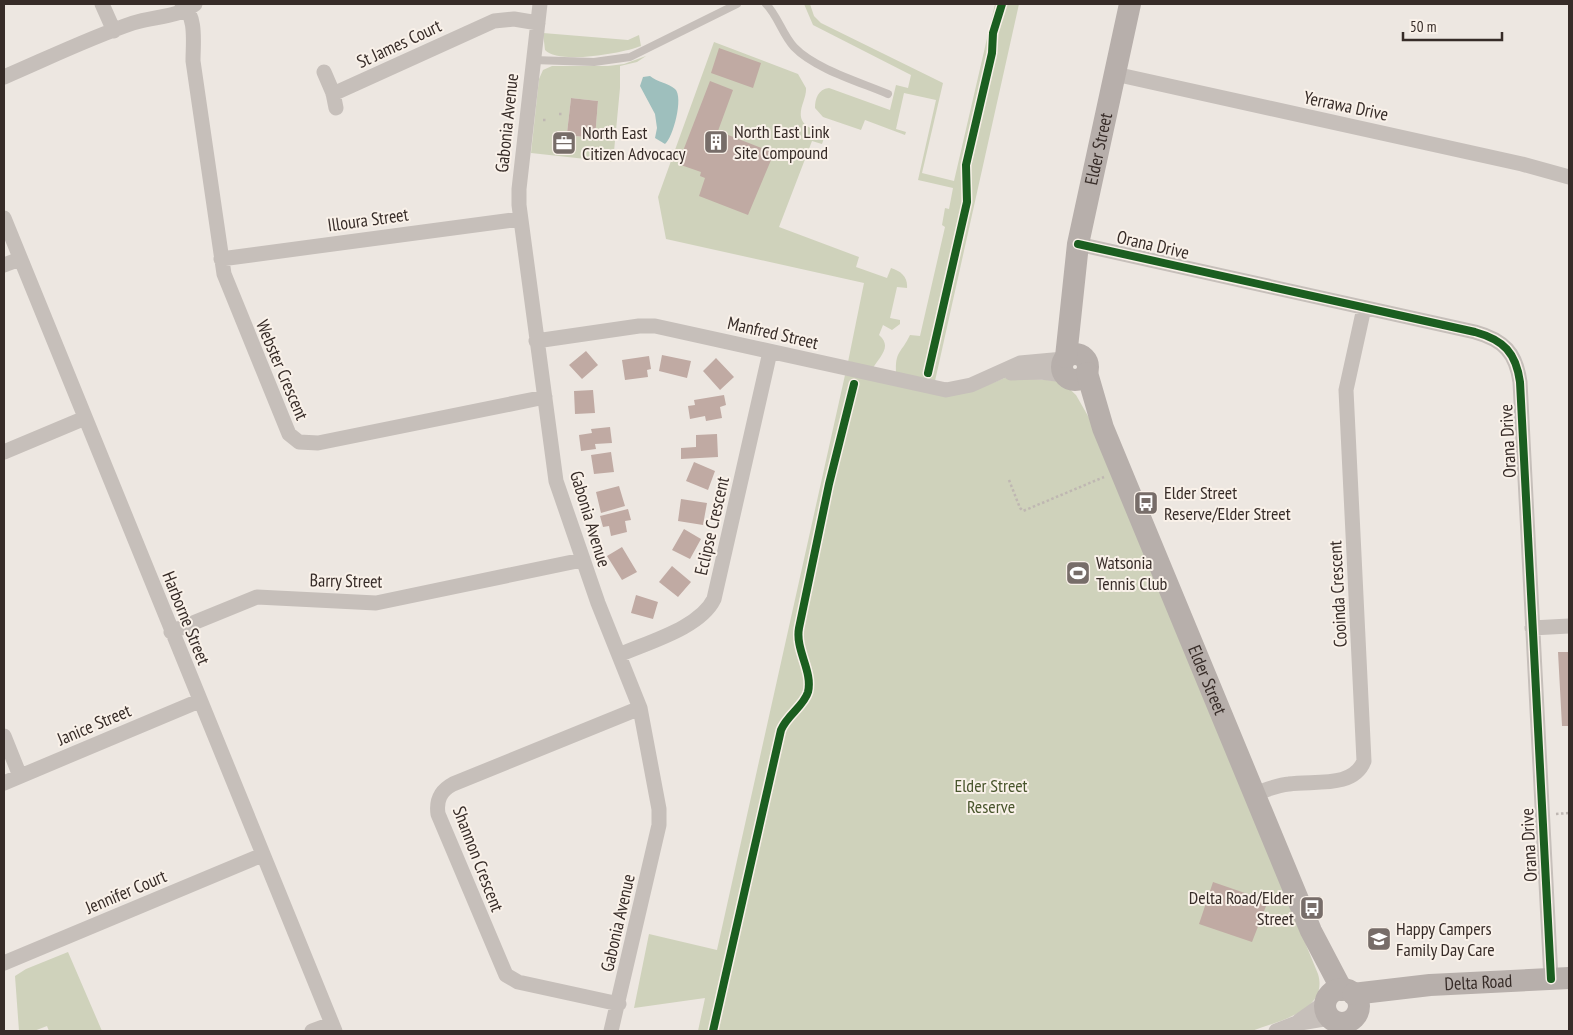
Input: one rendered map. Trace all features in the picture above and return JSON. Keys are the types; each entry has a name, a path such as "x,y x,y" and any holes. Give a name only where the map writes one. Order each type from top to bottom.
{"street":[{"path":"102,4 114,31"},
{"name":"Gabonia Avenue","path":"540,4 519,190 520,219 556,481 582,560 640,708 658,798 659,825 612,1031"},
{"name":"Elder Street","path":"1130,4 1078,244 1074,294 1072,366 1103,428 1344,1011"},
{"path":"4,77 133,23 153,10 185,6"},
{"name":"Webster Crescent","path":"185,6 221,259 229,290 288,434 299,442 318,443 545,397"},
{"name":"St James Court","path":"324,72 335,101 494,21 514,19 538,23"},
{"name":"Yerrawa Drive","path":"1115,74 1522,164 1569,177"},
{"name":"Harborne Street","path":"4,218 333,1027"},
{"name":"Illoura Street","path":"221,259 520,219"},
{"name":"Orana Drive","path":"1078,244 1490,336 1505,345 1515,359 1520,382 1532,628 1560,978"},
{"path":"4,265 20,258"},
{"name":"Cooinda Crescent","path":"1254,794 1288,784 1347,778 1358,772 1364,761 1346,390 1364,308"},
{"name":"Manfred Street","path":"536,341 648,326 937,389 964,387 1000,374 1033,372 1072,366"},
{"name":"Eclipse Crescent","path":"620,655 694,622 707,612 714,599 770,352"},
{"path":"4,452 85,418"},
{"name":"Barry Street","path":"171,632 257,597 376,603 582,560"},
{"path":"1532,628 1569,626"},
{"name":"Janice Street","path":"4,783 199,701"},
{"name":"Shannon Crescent","path":"619,1004 518,982 506,975 438,814 437,806 442,791 453,784 640,708"},
{"path":"4,736 20,776"},
{"name":"Jennifer Court","path":"4,963 262,856"},
{"name":"Delta Road","path":"1276,1031 1294,1024 1344,1011 1390,991 1430,985 1560,978"},
{"path":"312,1031 333,1027"}],"lane":[{"path":"533,60 594,62 630,57 737,4"},
{"path":"766,4 787,38 798,51 820,64 888,94"}],"path":[{"path":"1008,480 1023,511 1108,476"}],"green space":[{"path":"804,4 810,4 814,16 821,23 943,83 922,173 954,181 995,4 1019,4 935,381 896,374 896,360 910,335 920,336 945,227 942,225 945,208 949,209 953,188 918,180 936,100 904,93 896,129 906,132 905,135 865,120 861,130 823,117 815,108 818,95 822,90 829,88 890,110 896,85 908,88 911,75 813,25"},
{"path":"543,33 628,40 639,35 641,46 607,54 563,57 545,50"},
{"path":"714,42 798,74 806,88 801,113 803,122 825,135 822,144 812,141 779,227 859,257 856,267 887,278 891,268 901,273 905,278 907,288 897,287 890,318 900,320 900,324 892,330 883,325 879,335 883,339 885,348 873,368 848,362 864,283 666,239 658,197"},
{"path":"646,56 637,62 620,66 620,88 613,162 531,153 539,79 543,70 552,66 608,66 624,64","holes":["571,98 598,101 595,138 575,136 573,154 554,152 556,132 567,133"]},
{"name":"Elder Street Reserve","path":"845,375 980,388 1007,377 1061,381 1076,395 1092,423 1318,974 1319,987 1316,997 1309,1006 1299,1013 1252,1031 698,1031 705,998 634,1008 649,934 717,950"},
{"path":"68,952 102,1031 49,1031 47,1026 34,1031 19,1031 15,976 26,969"}],"water":[{"path":"650,76 672,87 677,93 678,108 674,126 665,144 655,138 657,128 655,114 640,86 643,77"}],"building":[{"path":"719,48 761,63 753,88 711,73"},
{"name":"North East Link Site Compound","path":"710,81 733,90 718,131 774,153 748,215 699,196 705,178 700,176 701,172 678,164"},
{"path":"571,98 598,101 595,138 575,136 574,154 554,152 556,131 567,133"},
{"path":"586,351 598,365 582,379 569,365"},
{"path":"662,355 691,361 687,378 659,371"},
{"path":"649,356 651,369 647,370 648,377 625,380 622,360"},
{"path":"716,358 734,377 720,390 703,371"},
{"path":"593,390 595,413 575,414 574,391"},
{"path":"724,395 726,405 720,407 722,418 706,421 705,416 690,419 688,406 695,405 694,400"},
{"path":"610,427 612,443 595,444 596,449 581,451 579,435 592,433 591,429"},
{"path":"717,434 718,457 681,459 681,448 696,447 696,435"},
{"path":"611,452 614,472 594,474 591,455"},
{"path":"694,462 715,471 708,490 686,481"},
{"path":"619,486 625,506 601,513 596,492"},
{"path":"681,499 707,503 703,525 678,521"},
{"path":"628,509 631,520 625,521 627,532 611,536 609,526 603,527 600,516"},
{"path":"684,529 701,539 690,559 672,550"},
{"path":"622,547 637,572 622,580 607,556"},
{"path":"672,566 691,582 678,597 659,582"},
{"path":"636,595 658,602 653,619 631,613"},
{"path":"1558,652 1569,652 1569,726 1562,726"},
{"path":"1213,882 1268,901 1252,942 1199,924"}],"cycle path":[{"path":"928,373 967,202 966,165 992,53 993,33 1002,4"},
{"path":"1078,244 1475,332 1494,339 1507,349 1512,356 1520,382 1551,979"},
{"path":"713,1031 781,730 803,702 808,692 808,676 799,644 799,628 829,484 854,384"}],"place":[{"name":"North East Link Site Compound","path":"716,142"},
{"name":"North East Citizen Advocacy","path":"564,143"},
{"name":"Elder Street Reserve/Elder Street","path":"1146,503"},
{"name":"Watsonia Tennis Club","path":"1078,573"},
{"name":"Delta Road/Elder Street","path":"1312,908"},
{"name":"Happy Campers Family Day Care","path":"1379,939"}]}
